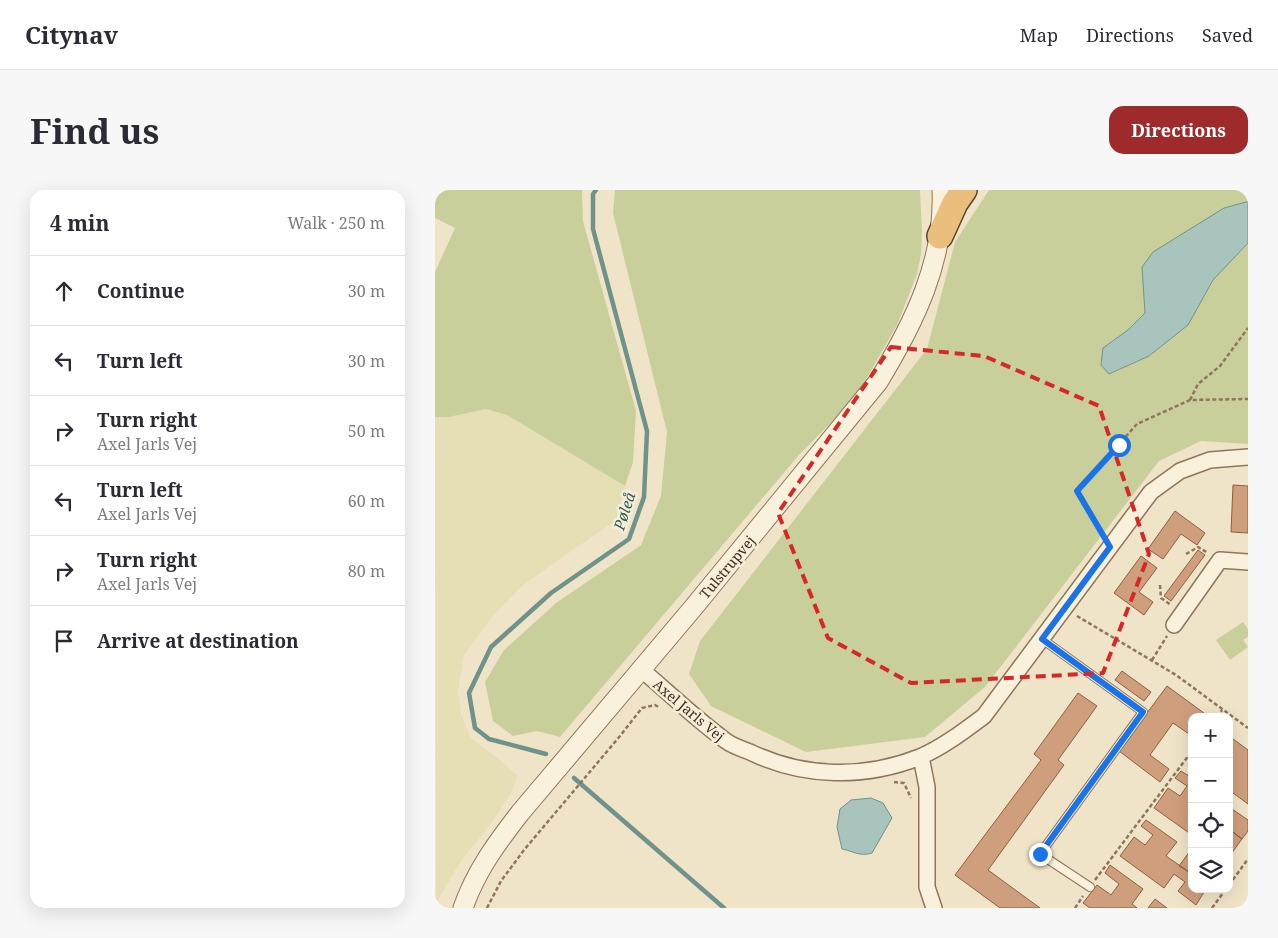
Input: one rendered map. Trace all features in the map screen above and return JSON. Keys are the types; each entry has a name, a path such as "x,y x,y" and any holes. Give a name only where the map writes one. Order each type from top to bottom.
{"highway":[{"path":"939,236 955,202 964,190"}],"street":[{"name":"Tulstrupvej","path":"463,908 471,886 493,848 520,813 642,670 803,476 878,382 901,345 935,265 944,194"},
{"name":"Axel Jarls Vej","path":"642,670 727,742 768,761 800,770 843,774 878,770 921,757 956,737 984,716 1151,492 1180,472 1210,460 1248,457"},
{"path":"1178,619 1220,560 1248,562"},
{"path":"921,757 927,787 927,887 934,908"}],"lane":[{"path":"1042,639 1143,712 1040,854 1090,887"}],"path":[{"path":"1190,400 1198,384 1220,366 1248,328"},
{"path":"1110,547 1077,491 1137,424 1190,400 1248,398"},
{"path":"1186,554 1198,547 1220,560"},
{"path":"1153,660 1178,619 1161,598 1161,585"},
{"path":"1065,609 1176,674 1248,728"},
{"path":"1075,908 1188,756"},
{"path":"487,908 501,881 524,850 597,764"},
{"path":"1233,880 1248,859"},
{"path":"1212,908 1223,893"}],"highlighted area":[{"path":"891,347 984,356 1099,406 1149,554 1103,673 911,683 828,638 778,513"}],"shaded area":[{"path":"486,409 507,415 625,486 616,520 523,585 491,618 464,655 458,691 461,714 471,738 518,776 510,794 491,824 461,861 436,903 435,417 449,417"}],"green space":[{"path":"435,190 582,190 583,221 636,411 633,462 625,486 507,415 486,409 449,417 435,417 435,272 455,228 435,218"},
{"path":"615,190 920,190 921,254 917,274 897,325 856,397 799,455 560,737 537,731 513,736 493,721 485,682 504,650 556,603 641,545 661,496 667,432 613,213"},
{"path":"989,190 1248,190 1248,202 1245,202 1142,267 1145,313 1128,330 1103,348 1110,374 1149,356 1188,325 1213,280 1248,243 1248,444 1201,441 1159,461 985,687 925,737 806,752 711,706 689,674 700,641 927,349 955,242"},
{"path":"1243,622 1248,629 1248,637 1243,640 1248,647 1230,660 1216,640"}],"water":[{"path":"1248,202 1248,243 1213,280 1188,325 1149,356 1109,374 1101,365 1103,348 1128,330 1145,313 1142,267 1153,252 1224,208"},
{"path":"871,798 883,803 892,818 872,853 860,854 842,849 837,827 840,809 851,800"}],"building":[{"path":"1233,485 1248,486 1248,533 1231,532"},
{"path":"1175,511 1205,533 1197,545 1181,534 1163,559 1148,549"},
{"path":"1198,550 1205,555 1171,601 1164,596"},
{"path":"1141,556 1157,568 1139,592 1153,602 1144,615 1114,593"},
{"path":"1122,671 1151,692 1144,701 1115,680"},
{"path":"1167,686 1204,713 1188,713 1188,733 1173,723 1150,755 1169,769 1160,782 1119,751"},
{"path":"1078,693 1097,706 1058,760 1064,765 988,870 1040,908 1000,908 955,875 1041,760 1034,754"},
{"path":"1233,739 1248,750 1248,804 1233,793"},
{"path":"1181,771 1188,775 1188,832 1154,808 1168,788 1180,796 1187,786 1175,778"},
{"path":"1233,810 1248,820 1248,831 1242,839 1233,832"},
{"path":"1146,820 1177,842 1166,856 1188,871 1188,893 1204,893 1196,905 1178,891 1185,882 1174,874 1164,888 1120,856 1134,837 1145,845 1153,835 1141,826"},
{"path":"1233,832 1242,839 1233,851"},
{"path":"1188,854 1188,872 1179,866"},
{"path":"1110,865 1143,889 1132,904 1137,908 1090,908 1083,903 1097,885 1111,895 1119,884 1105,873"},
{"path":"1155,899 1167,908 1148,908"}],"waterway":[{"name":"Pøleå","path":"546,754 489,739 475,728 469,693 491,647 551,593 629,539 644,497 647,431 593,229 593,194 596,190"},
{"name":"Pøleå","path":"574,778 724,908"}],"route":[{"path":"1040,854 1143,712 1042,639 1110,547 1077,491 1119,445"}]}
